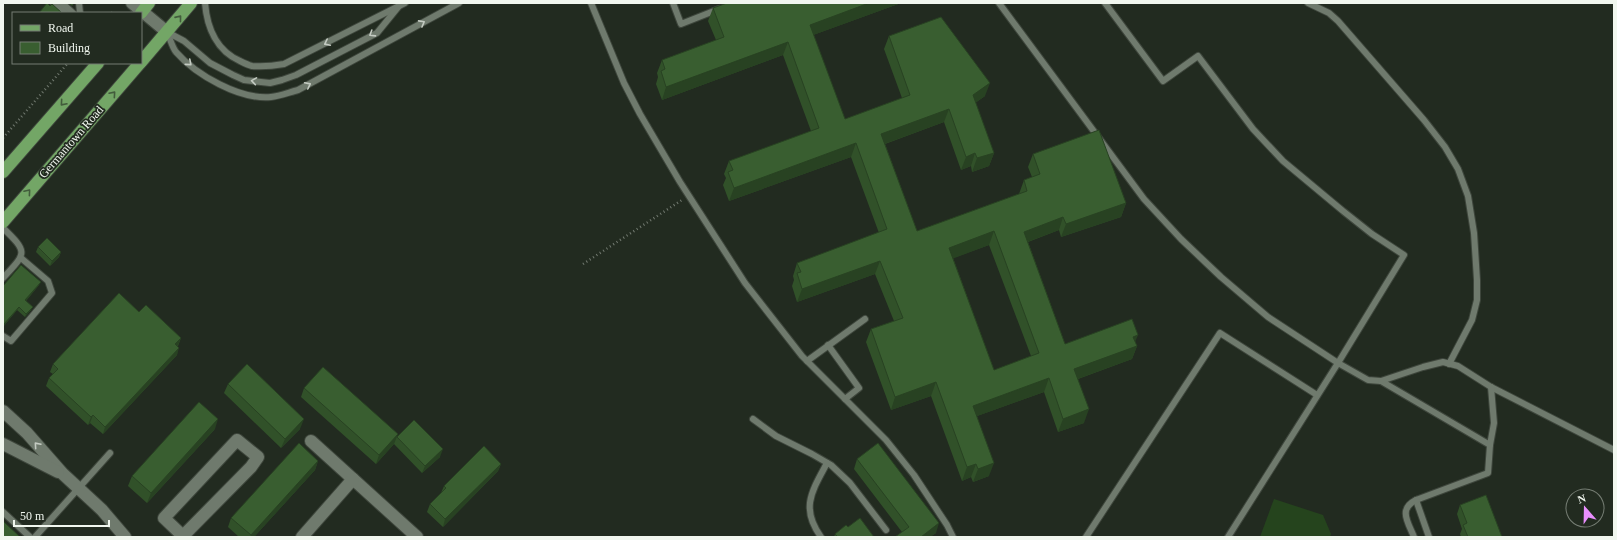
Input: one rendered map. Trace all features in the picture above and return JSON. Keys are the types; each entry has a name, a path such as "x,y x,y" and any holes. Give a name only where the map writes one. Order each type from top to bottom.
{"main road":[{"name":"Germantown Road","path":"142,62 191,3"},
{"path":"3,172 97,64"},
{"name":"Germantown Road","path":"3,222 140,64"}],"street":[{"path":"132,3 144,9 167,32"},
{"path":"3,411 27,433 63,474 102,510 125,537"},
{"path":"237,440 258,457 251,467 182,536 164,518 237,440"},
{"path":"311,441 417,537"},
{"path":"3,444 63,474"},
{"path":"302,537 353,479"}],"lane":[{"path":"54,3 64,12"},
{"path":"62,3 72,12"},
{"path":"205,3 206,17 214,39 223,50 233,58 250,66 268,67 284,64 405,3"},
{"path":"167,32 175,51 203,75 223,86 248,96 272,97 298,90 459,3"},
{"path":"591,3 624,83 659,148 745,283 802,356 886,440 914,475 947,525 953,537"},
{"path":"673,3 681,24 722,8"},
{"path":"999,3 1144,199 1181,239 1221,278 1268,317 1368,380 1382,381 1423,366 1443,362 1458,366 1491,387 1614,450"},
{"path":"1105,3 1163,81 1198,56 1253,129 1283,161 1343,212 1372,234 1404,255 1228,537"},
{"path":"1308,3 1329,13 1338,21 1424,120 1445,147 1458,169 1468,196 1474,233 1478,280 1477,300 1472,320 1450,364"},
{"path":"167,32 184,41 210,63 233,76 244,80 270,83 296,75 376,33 399,6"},
{"path":"3,228 17,242 22,250 21,258 3,278"},
{"path":"3,336 11,341 52,293 48,281 21,258"},
{"path":"807,361 865,319"},
{"path":"1086,537 1220,333 1316,395"},
{"path":"828,345 859,388 845,399"},
{"path":"1382,381 1490,445"},
{"path":"1414,537 1405,514 1409,503 1488,473 1490,445 1494,423 1491,387"},
{"path":"754,419 776,436 827,463 850,483 886,530"},
{"path":"35,537 110,452"},
{"path":"821,537 810,518 809,508 810,497 827,463"},
{"path":"1416,500 1429,537"},
{"path":"3,512 30,537"}],"path":[{"path":"3,138 67,64"},
{"path":"583,264 689,196"}],"green space":[{"path":"1274,499 1323,515 1331,534 1330,537 1260,537"}],"building":[{"path":"47,3 50,6 52,4 61,12 40,12"},
{"path":"727,3 869,3 810,25 845,119 910,95 889,36 941,17 990,83 973,95 994,153 977,158 975,153 966,157 949,109 881,134 917,231 1027,191 1024,180 1040,174 1033,154 1099,130 1126,203 1066,224 1063,217 1024,232 1065,344 1132,319 1138,335 1133,337 1137,346 1074,369 1089,409 1063,419 1049,378 973,406 994,463 978,469 976,464 967,467 936,382 895,397 871,329 903,318 880,261 802,289 797,273 801,272 797,263 887,229 856,143 734,188 728,172 733,170 729,161 819,128 788,42 666,87 661,71 665,69 662,60 724,37 713,8","holes":["994,231 1039,353 994,370 949,248"]},
{"path":"47,238 61,252 52,261 38,247"},
{"path":"21,265 41,282 25,300 33,307 26,314 19,307 4,324 3,286"},
{"path":"119,293 139,312 146,305 181,338 175,344 179,348 105,427 93,415 91,417 49,378 58,369 53,364"},
{"path":"247,364 304,419 285,439 228,384"},
{"path":"323,367 398,434 379,455 304,388"},
{"path":"199,402 218,419 151,493 132,476"},
{"path":"414,420 443,449 425,466 397,437"},
{"path":"299,443 318,461 251,535 231,518"},
{"path":"878,443 939,523 921,537 895,537 909,527 857,459"},
{"path":"484,446 501,464 445,519 430,504 446,488 444,486"},
{"path":"1486,495 1502,537 1468,537 1463,525 1467,523 1460,505"},
{"path":"860,518 874,537 838,537 835,534 846,525 848,527"},
{"path":"3,521 19,536 3,537"}]}
